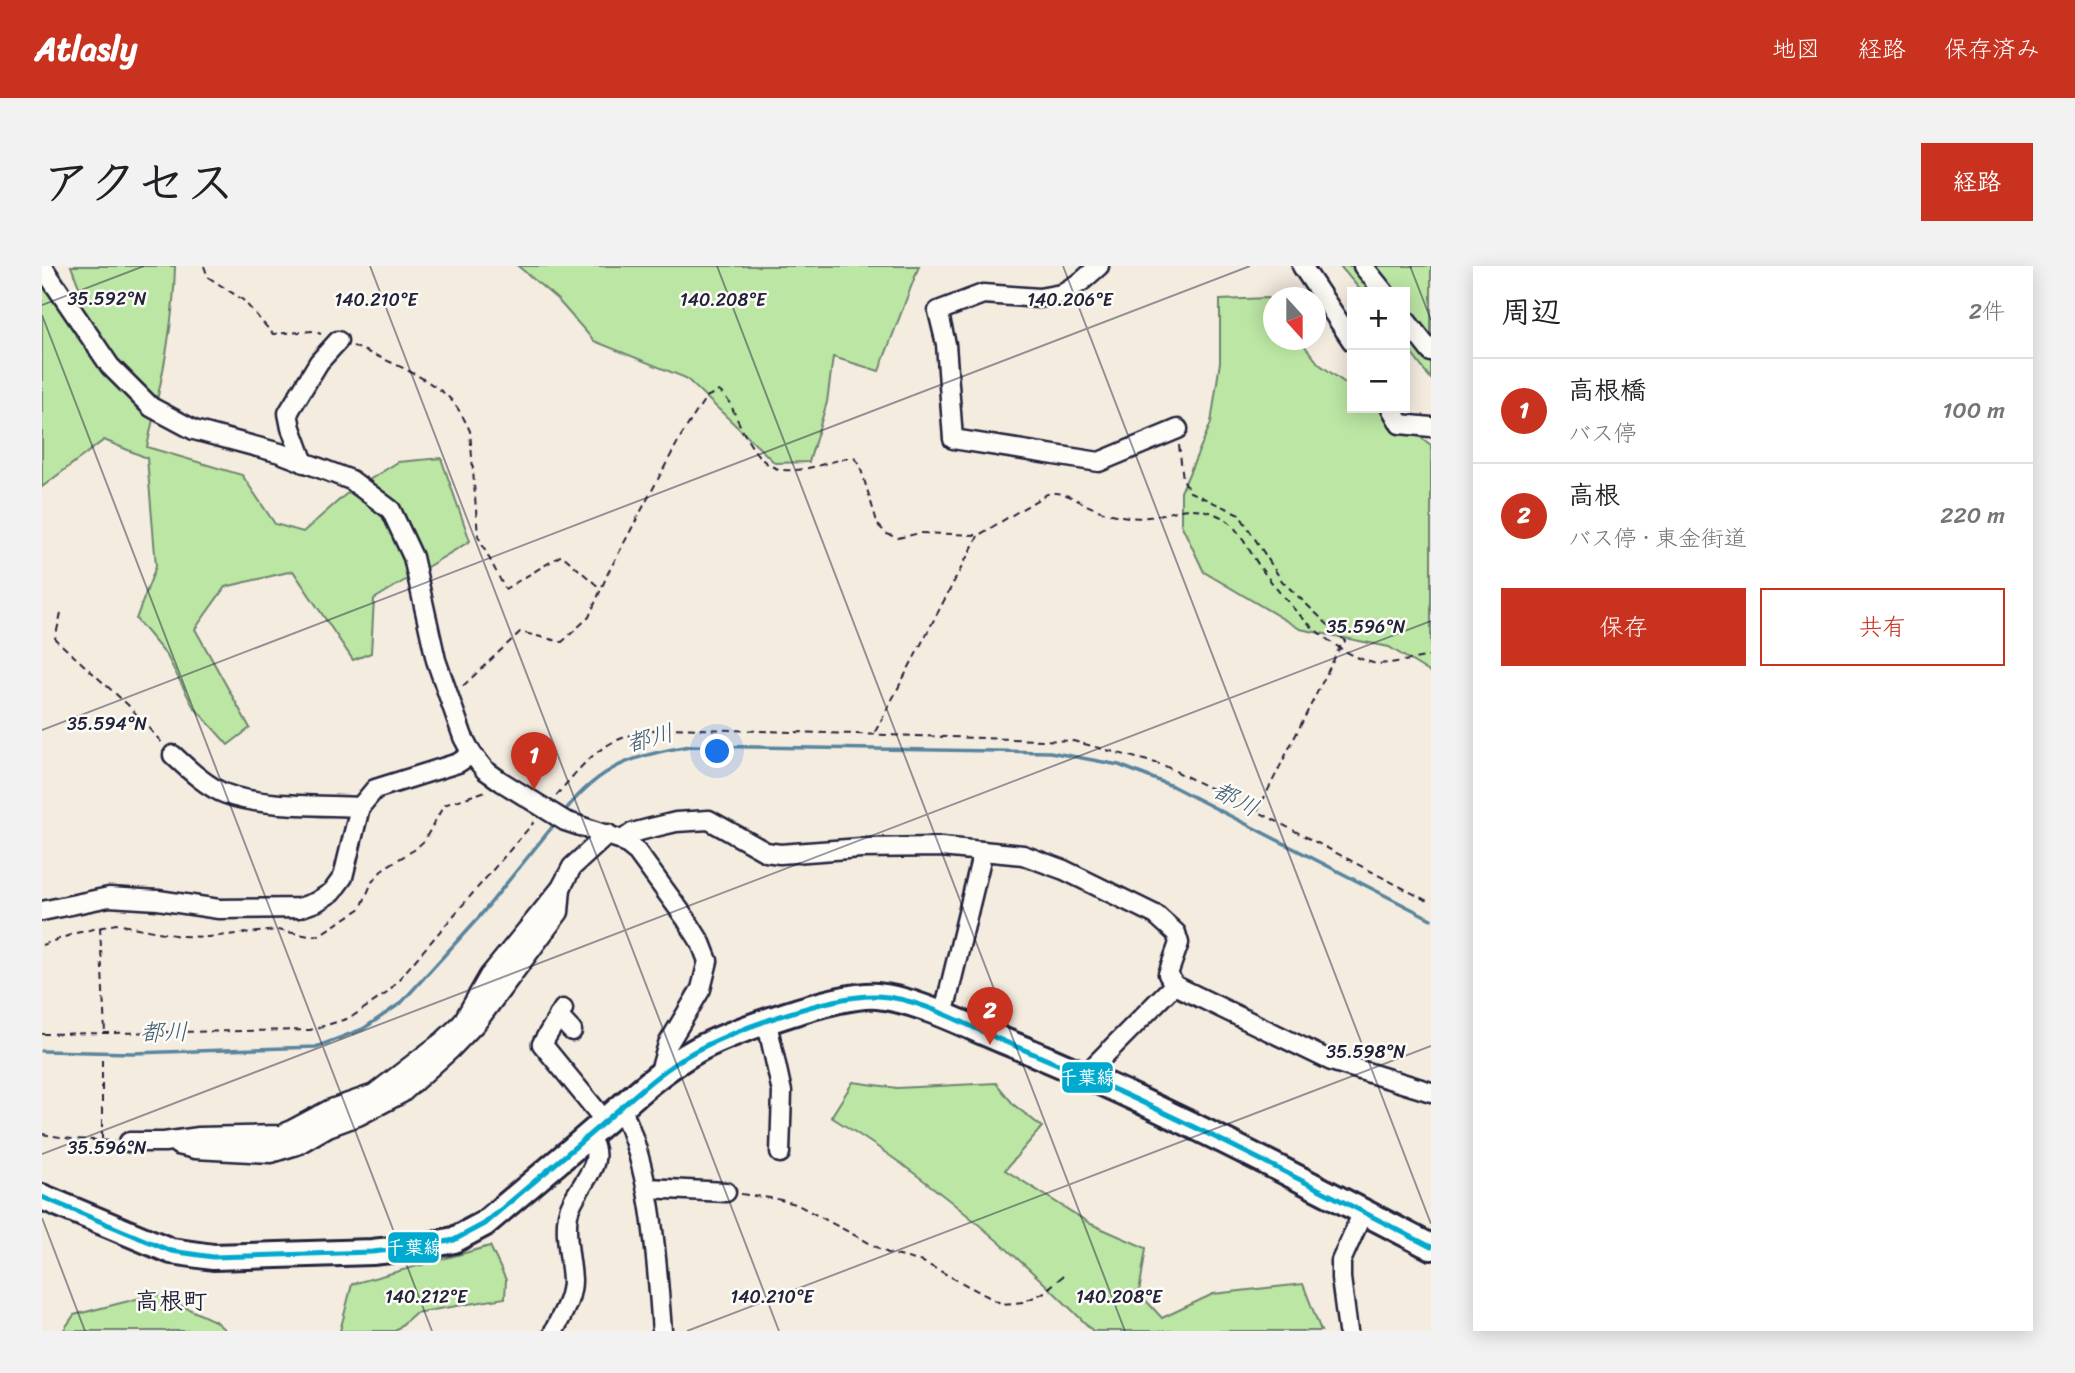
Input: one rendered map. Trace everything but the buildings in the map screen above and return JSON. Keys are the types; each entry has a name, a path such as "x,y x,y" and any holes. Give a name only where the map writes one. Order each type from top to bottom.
{"highway":[{"path":"42,1197 171,1251 203,1255 359,1252 419,1247 454,1240 484,1224 659,1075 708,1045 844,999 875,996 943,1016 1086,1074 1431,1247"}],"street":[{"path":"42,266 110,366 151,407 194,430 279,453 351,480 391,510 413,557 436,660 463,737 472,754 485,770 565,821 615,837 637,852 701,943 708,961 701,989 668,1044 659,1075"},
{"path":"1099,266 1083,281 1061,294 1039,298 983,294 938,310 946,344 953,439 1100,462 1178,429"},
{"path":"1302,266 1347,334"},
{"path":"1363,266 1380,287"},
{"path":"1410,325 1431,352"},
{"path":"304,463 288,413 318,362 338,341"},
{"path":"1394,413 1400,424 1431,427"},
{"path":"42,911 109,897 158,900 219,909 299,908 316,902 332,892 344,877 360,807 375,789 458,763 472,754"},
{"path":"173,755 225,794 267,802 360,807"},
{"path":"129,1142 164,1142 195,1149 271,1153 297,1145 328,1127 358,1116 402,1093 477,1022 559,912 561,888 572,867 615,837 676,822 709,820 766,852 780,854 838,849 928,847 1023,855 1064,870 1156,915 1175,933 1179,943 1168,974 1174,985 1331,1061 1431,1092"},
{"path":"943,1016 983,851"},
{"path":"1086,1074 1174,985"},
{"path":"572,1031 560,1013 542,1044 605,1122 632,1132 647,1188 662,1331"},
{"path":"767,1023 782,1092 780,1153"},
{"path":"554,1331 569,1299 572,1282 568,1213 597,1159 596,1146 605,1122"},
{"path":"647,1188 726,1192"},
{"path":"1348,1331 1341,1261 1363,1212"}],"path":[{"path":"204,266 208,277 243,300 273,334 313,331 386,359 446,395 470,430 478,536 505,589 562,555 602,590"},
{"path":"449,699 520,632 562,642 589,617 608,573 681,436 706,397 719,391 727,397 750,447 763,461 778,471 793,472 854,457 859,463 878,525 887,534 898,538 920,533 979,535"},
{"path":"1178,429 1183,480 1190,492 1240,514 1282,581 1345,641 1257,811"},
{"path":"874,734 979,535 1047,494 1058,491 1093,509 1125,517 1151,518 1179,509 1194,508 1211,512 1229,521 1262,569 1302,618 1340,647 1375,664 1431,656"},
{"path":"61,612 55,639 128,705 173,755"},
{"path":"42,1034 310,1030 350,1018 387,993 581,766 602,747 621,736 669,728 1073,741 1163,765 1257,811 1431,903"},
{"path":"100,926 104,1032"},
{"path":"102,1060 102,1141"},
{"path":"42,1134 72,1139 129,1142"},
{"path":"726,1192 796,1204 888,1254 923,1262 1002,1304 1023,1302 1043,1293 1063,1276"}],"green space":[{"path":"71,266 175,266 169,335 147,447 242,475 275,524 303,532 345,495 398,462 441,458 470,541 374,599 371,653 353,660 293,571 225,587 195,629 250,728 228,745 193,706 167,656 136,619 156,566 147,458 104,440 42,487 42,284 81,292"},
{"path":"518,266 919,266 879,371 833,357 827,402 809,462 775,463 686,378 594,341 557,299"},
{"path":"1340,266 1431,266 1431,379 1410,352 1410,287 1358,287"},
{"path":"1263,298 1263,350 1308,350 1319,364 1347,384 1347,413 1387,413 1431,445 1431,673 1389,647 1300,629 1204,572 1181,524 1181,492 1211,423 1220,362 1220,300"},
{"path":"853,1082 897,1088 996,1083 1014,1105 1042,1127 1005,1170 1091,1224 1146,1248 1139,1293 1162,1318 1213,1294 1303,1284 1321,1331 1093,1331 1001,1244 935,1189 831,1117"},
{"path":"490,1246 506,1280 505,1298 415,1313 395,1331 340,1331 352,1284"},
{"path":"156,1294 215,1321 226,1331 63,1331 74,1315"}],"waterway":[{"name":"都川","path":"564,812 591,784 619,765 690,746 1050,752 1119,765 1172,786 1431,919"},
{"name":"都川","path":"42,1051 133,1053 316,1047 363,1029 401,1003 480,916 557,821"}],"transit line":[{"name":"千葉線","path":"42,1197 171,1251 213,1257 372,1252 454,1240 484,1224 648,1084 697,1050 785,1014 836,1001 877,996 927,1007 1116,1090 1431,1247"}],"place":[{"name":"高根橋","path":"534,790"},
{"name":"高根","path":"990,1045"}],"district":[{"name":"高根町","path":"171,1301"}]}
